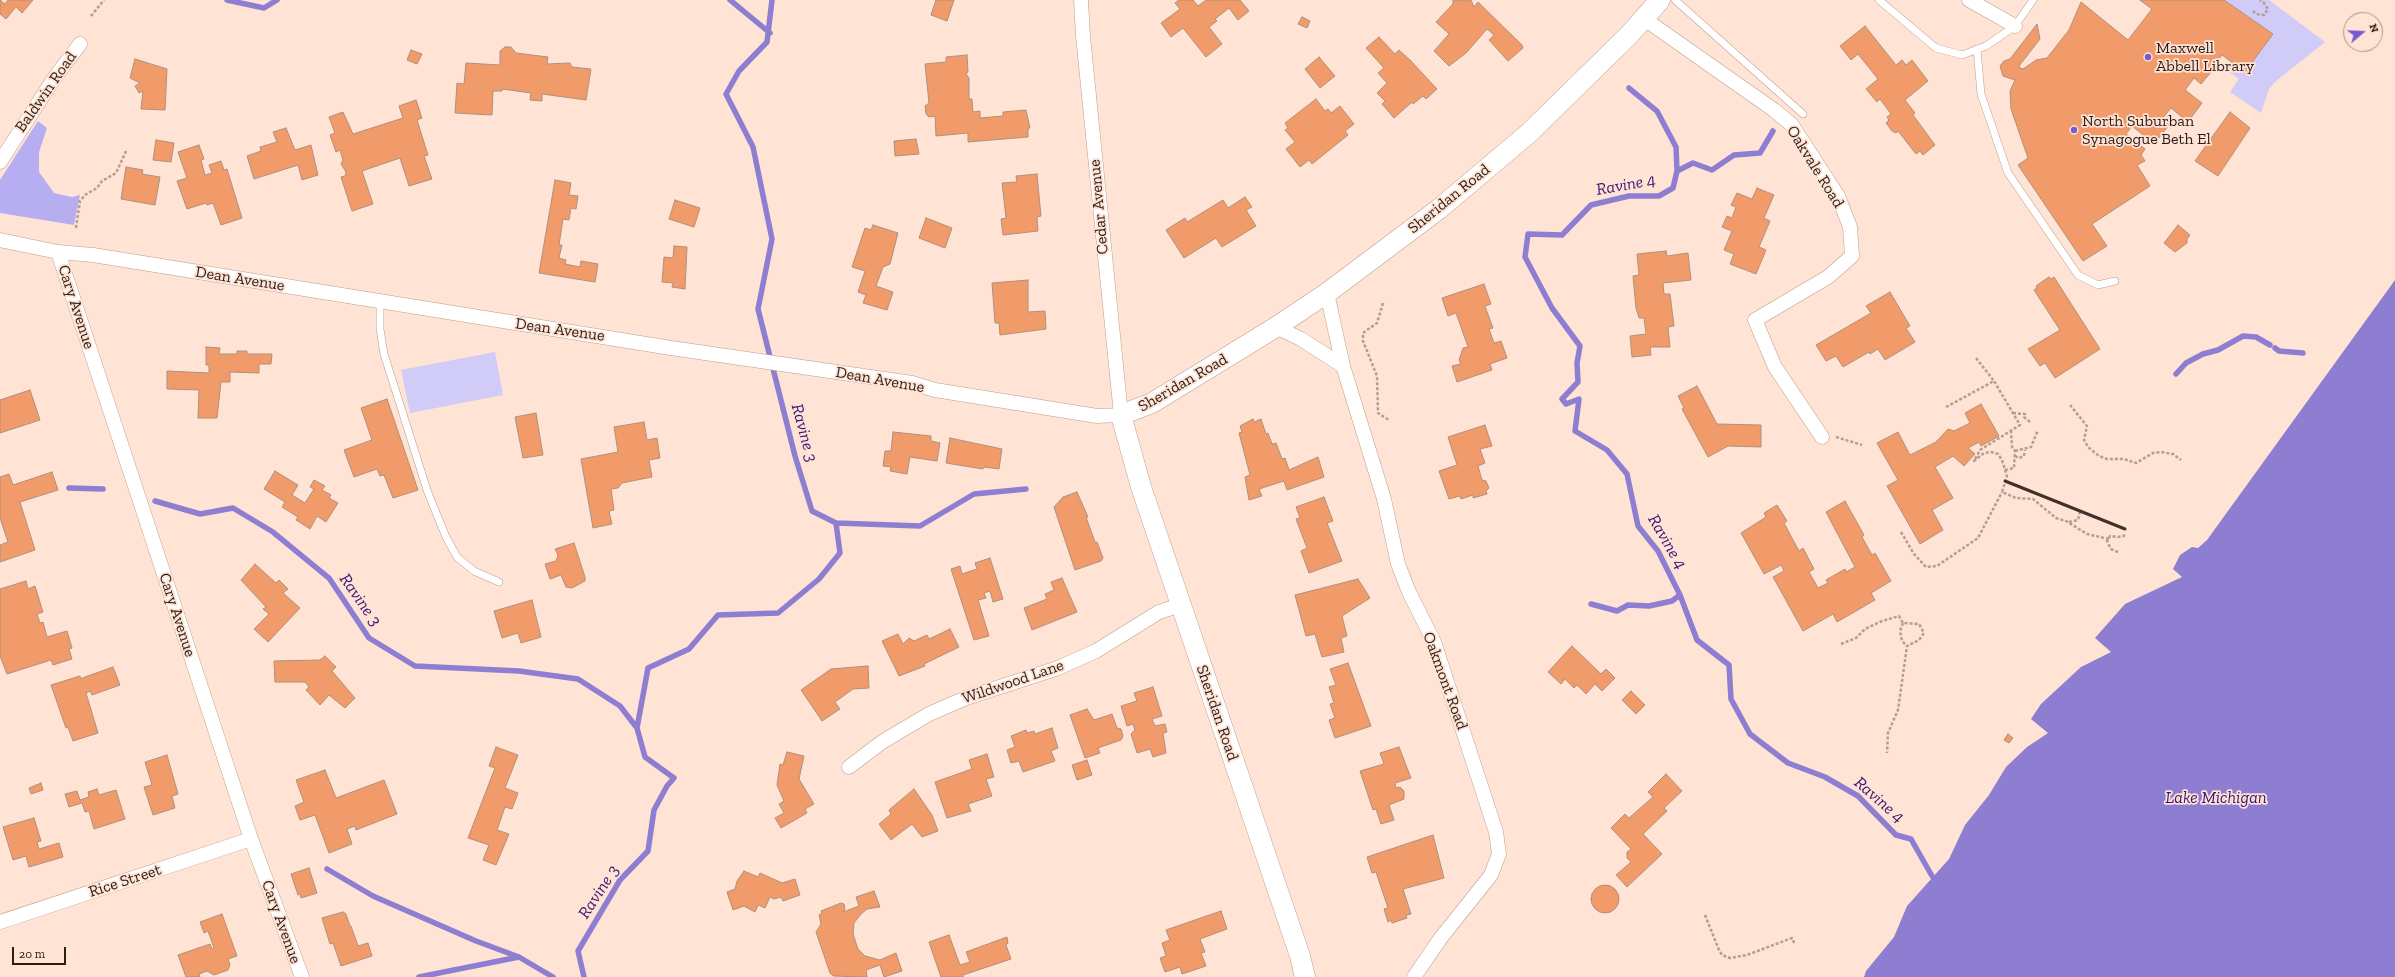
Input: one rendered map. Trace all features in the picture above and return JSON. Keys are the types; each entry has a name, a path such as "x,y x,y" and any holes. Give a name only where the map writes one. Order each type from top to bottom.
{"street":[{"name":"Cedar Avenue","path":"1081,0 1083,36 1121,415"},
{"name":"Sheridan Road","path":"1305,977 1295,941 1141,487 1121,415 1152,403 1276,328 1327,293 1439,209 1529,133 1660,0"},
{"path":"1969,0 2015,26"},
{"name":"Oakvale Road","path":"1643,18 1774,110 1792,125 1838,196 1850,227 1852,256 1828,278 1756,320 1775,367 1822,437"},
{"name":"Baldwin Road","path":"0,162 55,77 80,44"},
{"name":"Dean Avenue","path":"0,240 58,252 380,301 671,348 912,383 935,390 1097,416 1121,415"},
{"name":"Cary Avenue","path":"58,252 251,840 302,977"},
{"name":"Oakmont Road","path":"1327,293 1343,366 1384,499 1398,564 1409,592 1434,642 1496,832 1499,854 1491,875 1440,939 1414,977"},
{"path":"1276,328 1301,339 1343,366"},
{"name":"Wildwood Lane","path":"849,768 882,742 929,714 966,698 1058,668 1096,651 1159,612 1181,605"},
{"name":"Rice Street","path":"0,922 251,840"}],"lane":[{"path":"1675,0 1803,114"},
{"path":"1879,0 1936,48 1962,55 1986,46 2015,26 2033,0"},
{"path":"1977,50 1981,94 2008,173 2078,275 2098,285 2115,281"},
{"path":"380,301 380,329 384,354 426,485 446,537 457,557 474,571 499,582"}],"path":[{"path":"91,16 104,0"},
{"path":"2253,11 2256,14 2264,15 2268,10 2264,3 2260,0"},
{"path":"76,228 80,201 85,195 97,188 102,181 116,173 127,149"},
{"path":"1383,303 1377,323 1363,332 1362,341 1377,376 1378,413 1389,420"},
{"path":"1900,532 1914,554 1926,567 1937,566 1978,538 2002,492 2006,476 2002,460 1998,454 1991,452 1974,461 1980,450 2020,426 1994,381 1976,358"},
{"path":"1946,407 1994,381"},
{"path":"2070,406 2087,426 2084,440 2088,447 2099,456 2107,459 2124,459 2136,463 2153,453 2161,452 2173,454 2181,460"},
{"path":"2013,413 2025,414 2024,417 2030,422"},
{"path":"2015,451 2025,450 2031,447 2038,430"},
{"path":"2005,470 2014,468 2015,451 2012,447 2012,431"},
{"path":"1822,437 1831,436 1862,445"},
{"path":"2015,456 2019,458 2024,456 2025,450"},
{"path":"2002,492 2016,498 2033,499 2047,512 2069,522 2087,534 2109,539 2110,536 2118,537 2124,536 2124,534"},
{"path":"2069,522 2078,520 2080,511"},
{"path":"2109,539 2107,541 2111,549 2118,552"},
{"path":"1841,644 1856,638 1865,629 1882,621 1899,616 1903,622 1919,624 1924,633 1919,640 1907,646"},
{"path":"1903,622 1900,631 1902,641 1907,646"},
{"path":"1887,753 1888,733 1898,710 1907,646"},
{"path":"1705,915 1719,950 1722,955 1730,958 1747,954 1792,938 1794,945"}],"shaded area":[{"path":"2224,0 2269,0 2325,42 2276,81 2269,89 2261,113 2230,92 2239,79 2226,69 2232,62 2245,72 2273,34"},
{"path":"38,121 47,128 39,152 39,172 54,193 72,197 80,195 74,225 0,213 0,180"},
{"path":"495,352 503,395 410,413 401,370"}],"water":[{"name":"Lake Michigan","path":"2395,280 2395,977 1864,977 1866,971 1894,937 1907,906 1949,859 1965,825 1989,795 2006,767 2027,747 2048,733 2031,719 2041,704 2081,667 2111,652 2095,638 2125,604 2182,577 2173,569 2180,555 2192,547 2198,548 2207,540"}],"building":[{"path":"0,0 5,4 8,0 33,0 22,13 16,7 6,19 0,14"},
{"path":"936,0 954,0 947,21 931,15"},
{"path":"1179,0 1193,0 1198,6 1206,0 1240,0 1249,11 1238,20 1229,8 1215,19 1217,21 1209,27 1222,44 1206,57 1183,28 1171,37 1161,23 1180,9 1175,3"},
{"path":"1453,0 1471,0 1474,7 1478,2 1522,45 1523,48 1508,61 1489,40 1494,35 1487,29 1466,53 1449,66 1434,51 1449,34 1436,22 1453,4"},
{"name":"North Suburban Synagogue Beth El","path":"2140,0 2224,0 2273,34 2245,72 2222,55 2215,64 2217,65 2201,84 2194,78 2185,90 2202,103 2188,122 2171,108 2162,119 2169,125 2154,144 2132,126 2126,134 2145,149 2141,155 2145,161 2137,165 2150,186 2092,224 2107,246 2083,261 2018,165 2028,158 2011,109 2010,91 2015,80 2003,76 2000,66 2004,61 2010,59 2037,24 2040,39 2019,66 2023,69 2036,60 2047,58 2069,30 2081,2 2128,40 2152,9"},
{"path":"1302,17 1310,21 1307,28 1298,24"},
{"path":"1865,26 1896,65 1902,60 1906,65 1912,60 1928,81 1905,100 1915,113 1913,115 1935,145 1923,155 1920,151 1916,154 1898,131 1896,133 1892,131 1886,123 1889,120 1887,117 1891,114 1880,99 1877,102 1866,89 1878,79 1858,54 1851,60 1840,46"},
{"path":"1379,37 1395,54 1399,50 1437,89 1426,99 1423,96 1413,104 1412,102 1394,118 1382,104 1385,101 1377,93 1387,83 1378,73 1384,68 1366,48"},
{"path":"505,47 511,47 516,53 548,57 547,64 570,63 572,67 591,69 586,100 542,94 542,101 530,100 531,93 502,89 502,91 493,91 492,115 455,113 457,83 464,84 466,63 500,65 500,51"},
{"path":"411,50 422,54 417,64 407,60"},
{"path":"967,55 968,72 966,74 969,78 969,99 972,99 973,112 980,111 980,118 1003,116 1003,112 1026,110 1030,128 1028,128 1028,137 968,142 968,133 936,136 935,116 929,117 926,114 925,106 929,103 925,64 946,62 946,57"},
{"path":"1319,57 1335,76 1320,88 1305,69"},
{"path":"135,59 167,69 165,110 141,109 143,91 139,93 135,86 140,83 130,78"},
{"path":"1316,99 1325,111 1328,109 1331,113 1340,106 1354,124 1345,131 1348,135 1312,164 1309,160 1300,167 1286,149 1295,142 1285,130 1288,128 1285,123"},
{"path":"416,100 422,118 417,120 428,155 424,156 432,179 409,186 400,158 362,171 373,204 352,211 341,177 345,176 346,172 341,164 343,160 340,150 336,152 330,135 335,133 329,117 343,112 353,134 403,118 399,106"},
{"path":"2230,112 2250,128 2218,176 2195,161"},
{"path":"286,128 295,150 311,145 318,175 302,180 298,165 254,179 247,156 261,151 260,147 277,142 273,132"},
{"path":"916,139 919,154 895,156 894,141"},
{"path":"156,140 174,143 171,162 153,160"},
{"path":"199,145 204,159 201,160 205,175 212,173 209,165 221,161 224,170 227,169 242,218 221,225 213,203 207,205 206,203 187,209 177,181 187,178 178,152"},
{"path":"126,167 143,170 142,174 160,177 155,205 121,199"},
{"path":"1037,174 1041,216 1037,217 1038,231 1003,235 1001,219 1006,218 1002,183 1017,182 1016,176"},
{"path":"555,180 571,183 569,195 578,196 576,209 571,208 569,220 563,219 559,245 562,245 559,258 566,260 565,264 580,267 581,261 598,264 595,282 539,273"},
{"path":"1757,188 1774,195 1764,218 1770,221 1759,247 1766,250 1756,274 1730,264 1734,254 1724,250 1732,231 1722,227 1727,216 1732,218 1736,207 1731,205 1737,193 1752,199"},
{"path":"1245,197 1252,207 1246,210 1256,226 1222,247 1216,238 1184,258 1166,230 1185,218 1187,222 1223,200 1228,208"},
{"path":"675,200 700,208 694,227 669,219"},
{"path":"926,218 952,228 945,248 919,238"},
{"path":"873,225 898,233 890,264 883,267 876,286 893,292 887,310 863,303 866,295 858,292 865,271 852,267 865,228 871,230"},
{"path":"2178,225 2190,235 2187,239 2187,243 2175,252 2164,243"},
{"path":"674,246 687,247 685,289 672,287 673,283 662,282 664,257 673,258"},
{"path":"1666,251 1667,256 1688,253 1691,280 1663,283 1664,294 1670,294 1674,326 1668,327 1670,347 1650,347 1651,355 1632,357 1630,336 1646,334 1644,318 1639,318 1636,308 1633,276 1639,275 1637,254"},
{"path":"2049,277 2051,279 2054,277 2100,349 2055,378 2045,363 2040,366 2028,349 2060,330 2034,290 2037,288 2036,286"},
{"path":"1028,280 1028,312 1045,311 1046,329 1000,335 999,323 995,323 992,283"},
{"path":"1484,284 1491,304 1485,306 1493,328 1489,329 1494,343 1501,341 1507,358 1490,364 1492,370 1457,382 1452,366 1461,364 1459,360 1463,348 1468,347 1456,313 1448,316 1442,298"},
{"path":"1890,292 1910,326 1906,328 1915,342 1885,360 1878,349 1870,354 1869,352 1843,367 1836,356 1826,361 1816,345 1871,313 1866,306"},
{"path":"206,347 220,348 219,354 237,354 237,351 247,351 247,354 272,354 271,364 259,364 259,373 230,372 230,382 221,382 217,418 198,418 199,390 167,389 167,371 209,373 209,365 206,365"},
{"path":"1697,386 1717,424 1761,425 1761,447 1728,446 1708,457 1682,409 1684,408 1678,396"},
{"path":"30,390 40,420 0,433 0,400"},
{"path":"387,399 418,490 393,498 384,475 380,476 377,469 354,477 344,450 372,440 361,408"},
{"path":"1981,404 1999,436 1981,446 1979,442 1968,448 1975,454 1964,466 1953,456 1935,467 1953,498 1932,510 1943,530 1920,544 1887,486 1898,480 1877,443 1898,432 1910,455 1936,442 1948,429 1954,431 1970,423 1965,413"},
{"path":"536,413 543,455 523,458 515,417"},
{"path":"1253,419 1254,422 1261,419 1266,434 1268,433 1272,444 1276,443 1282,459 1285,458 1289,470 1318,457 1324,477 1287,490 1284,481 1259,489 1262,496 1249,500 1245,477 1250,475 1239,433 1242,432 1240,426"},
{"path":"644,422 647,440 657,438 660,458 649,460 652,477 622,483 618,488 611,489 614,510 609,511 612,524 593,528 581,459 618,452 614,427"},
{"path":"1485,425 1492,446 1480,449 1485,463 1478,466 1482,480 1486,481 1489,488 1486,491 1487,494 1473,498 1473,495 1461,499 1460,496 1449,499 1439,471 1457,465 1448,437"},
{"path":"893,432 931,436 931,441 940,443 937,461 910,457 907,474 890,471 891,467 883,466 885,451 891,451"},
{"path":"950,438 1002,449 999,469 984,467 983,469 946,463"},
{"path":"275,471 298,485 292,495 305,503 314,489 310,487 314,480 325,486 322,490 331,495 329,498 338,503 326,522 317,516 310,529 296,520 298,517 282,507 285,502 264,489"},
{"path":"52,472 58,490 20,502 35,550 0,562 0,545 8,542 0,518 0,477 9,474 13,485"},
{"path":"1077,492 1088,517 1086,517 1095,542 1097,542 1103,558 1101,561 1075,570 1054,507 1063,497"},
{"path":"1324,497 1333,521 1327,523 1342,561 1309,573 1301,551 1307,548 1296,519 1300,518 1296,507"},
{"path":"1845,501 1864,535 1862,537 1872,555 1875,553 1891,581 1871,593 1875,600 1837,622 1833,614 1803,631 1773,577 1784,571 1781,565 1764,574 1741,533 1766,517 1764,513 1777,505 1787,521 1784,523 1799,551 1803,548 1814,569 1809,572 1818,588 1828,583 1826,580 1845,569 1846,572 1855,567 1826,512"},
{"path":"574,543 585,581 572,588 566,587 561,575 550,579 545,564 556,561 558,555 555,549"},
{"path":"990,558 1003,599 993,602 990,591 984,593 986,598 978,600 989,636 974,640 951,569 960,566 962,574 977,569 975,563"},
{"path":"255,564 276,583 279,580 288,589 283,593 300,608 268,642 254,629 269,614 263,609 266,607 241,580"},
{"path":"1062,578 1077,612 1032,630 1024,608 1047,599 1045,594 1054,590 1051,582"},
{"path":"1358,579 1370,598 1342,616 1347,636 1341,638 1344,652 1322,657 1315,634 1306,636 1295,595"},
{"path":"26,581 28,589 35,586 43,612 37,614 40,623 43,622 47,637 67,631 72,648 69,649 72,659 53,665 51,660 7,674 0,656 0,589"},
{"path":"532,600 541,637 521,643 518,633 502,638 494,611"},
{"path":"950,629 959,647 924,664 925,666 899,676 882,641 898,634 903,644 909,638 914,641 927,635 929,639"},
{"path":"1572,646 1601,674 1606,669 1615,678 1602,691 1595,684 1586,694 1577,685 1574,688 1565,679 1561,684 1548,672"},
{"path":"325,656 336,667 332,671 355,698 345,708 329,695 320,705 306,690 309,687 305,682 275,682 274,661 320,660"},
{"path":"1348,663 1371,726 1335,738 1329,720 1335,718 1330,704 1334,703 1329,687 1336,685 1330,669"},
{"path":"868,666 869,688 853,689 835,702 840,709 822,721 801,690 831,669"},
{"path":"113,667 120,685 92,695 90,691 86,693 98,733 73,741 68,727 66,728 51,685 80,676 81,679"},
{"path":"1153,687 1162,716 1152,719 1155,726 1165,724 1167,732 1163,733 1166,753 1153,757 1150,749 1137,753 1131,734 1135,730 1133,724 1127,726 1121,706 1137,701 1134,693"},
{"path":"1631,691 1645,705 1636,714 1622,700"},
{"path":"1087,709 1094,720 1112,714 1117,728 1121,729 1123,736 1121,740 1098,748 1100,753 1085,758 1070,715"},
{"path":"1052,728 1058,748 1051,751 1055,761 1023,772 1019,761 1011,763 1007,750 1015,747 1011,736 1026,730 1027,733 1034,731 1035,734"},
{"path":"2008,734 2013,738 2009,743 2004,740"},
{"path":"496,747 518,755 505,788 518,793 512,809 505,807 497,830 509,834 496,865 483,860 489,845 468,838 495,768 489,766"},
{"path":"1399,747 1411,778 1395,783 1396,788 1400,787 1404,791 1404,799 1389,805 1394,820 1381,824 1376,809 1373,810 1360,771 1384,764 1380,753"},
{"path":"787,752 804,756 799,779 814,804 805,809 807,813 781,828 775,818 784,813 779,804 784,801 777,785 780,764 783,765"},
{"path":"987,754 994,777 986,779 992,796 968,804 971,811 947,818 935,782 972,769 969,760"},
{"path":"167,755 178,794 172,796 175,808 153,815 144,787 152,785 145,762"},
{"path":"1087,760 1092,775 1077,780 1072,765"},
{"path":"325,770 336,798 384,780 397,814 356,830 355,826 347,829 352,844 329,853 315,815 300,820 295,806 304,802 296,780"},
{"path":"1666,774 1682,791 1664,808 1667,811 1643,834 1662,854 1627,887 1616,875 1631,862 1627,858 1627,852 1631,849 1611,828 1625,814 1629,818 1653,797 1648,792"},
{"path":"41,783 43,790 31,794 29,788"},
{"path":"97,789 99,795 116,790 125,819 94,829 89,811 85,812 82,803 69,807 65,794 77,791 80,800 89,797 88,792"},
{"path":"914,789 932,815 938,831 922,837 912,824 891,840 879,824 891,814 889,810"},
{"path":"34,818 41,841 37,842 39,849 59,843 63,857 29,867 26,856 13,860 3,827"},
{"path":"1433,835 1444,878 1403,889 1411,914 1406,915 1407,918 1392,923 1391,920 1388,922 1384,909 1388,908 1376,872 1372,873 1367,857"},
{"path":"309,868 317,893 301,898 300,894 298,895 291,874"},
{"path":"744,871 758,877 760,873 782,883 795,879 800,895 783,901 781,897 774,899 770,897 765,908 758,905 755,912 744,906 733,910 727,892 735,889 737,881"},
{"path":"1605,885 1615,889 1619,899 1615,909 1605,913 1595,909 1591,899 1595,889"},
{"path":"874,891 880,907 867,909 854,923 853,934 858,949 865,956 880,960 896,953 902,971 884,977 880,965 866,970 867,977 833,976 830,973 816,932 821,924 819,915 822,913 821,911 841,903 844,904 845,909 843,912 859,906 856,897"},
{"path":"1221,911 1227,929 1200,939 1205,952 1201,953 1206,966 1182,974 1180,967 1165,972 1160,958 1166,956 1162,943 1170,940 1166,930"},
{"path":"343,912 346,914 358,946 368,943 372,956 341,966 333,943 330,944 322,918"},
{"path":"222,914 237,956 228,959 230,965 228,970 214,975 207,971 199,974 200,977 186,977 178,955 210,944 212,949 214,948 208,931 204,933 200,922"},
{"path":"949,935 960,965 970,962 966,952 1007,937 1008,943 1006,945 1011,959 963,975 963,977 941,977 929,942"}],"waterway":[{"name":"Ravine 3","path":"227,0 264,8 277,0"},
{"name":"Ravine 3","path":"730,0 770,33"},
{"name":"Ravine 3","path":"637,728 648,668 689,649 718,615 778,613 819,579 840,553 836,523 812,511 795,456 758,309 772,239 753,147 726,94 739,71 767,42 772,0"},
{"name":"Ravine 4","path":"1629,88 1657,111 1676,147 1677,171 1673,188 1659,196 1629,196 1591,205 1562,235 1528,234 1525,257 1552,308 1580,346 1577,363 1578,382 1562,399 1566,404 1579,399 1575,431 1607,450 1627,474 1638,526 1658,551 1680,595 1697,640 1729,665 1731,699 1750,734 1788,763 1825,777 1858,796 1896,835 1911,839 1932,876"},
{"path":"1677,171 1693,163 1712,170 1734,155 1760,153 1773,131"},
{"path":"2176,374 2186,363 2203,354 2218,350 2243,336 2256,337 2270,345"},
{"path":"2275,348 2279,351 2303,353"},
{"path":"69,488 103,489"},
{"path":"836,523 920,526 974,494 1026,489"},
{"name":"Ravine 3","path":"155,501 200,514 233,508 273,532 329,578 369,638 415,666 519,671 578,679 620,706 637,728 645,757 674,778 667,786 654,810 648,851 620,880 578,951 584,977"},
{"path":"1591,604 1617,611 1628,605 1649,606 1672,601 1680,595"},
{"path":"327,869 373,896 476,941 519,957"},
{"name":"Ravine 3","path":"419,977 519,957 553,977"}],"railway":[{"path":"2005,481 2125,529"}],"place":[{"name":"Maxwell Abbell Library","path":"2148,57"},
{"name":"North Suburban Synagogue Beth El","path":"2074,130"}]}
